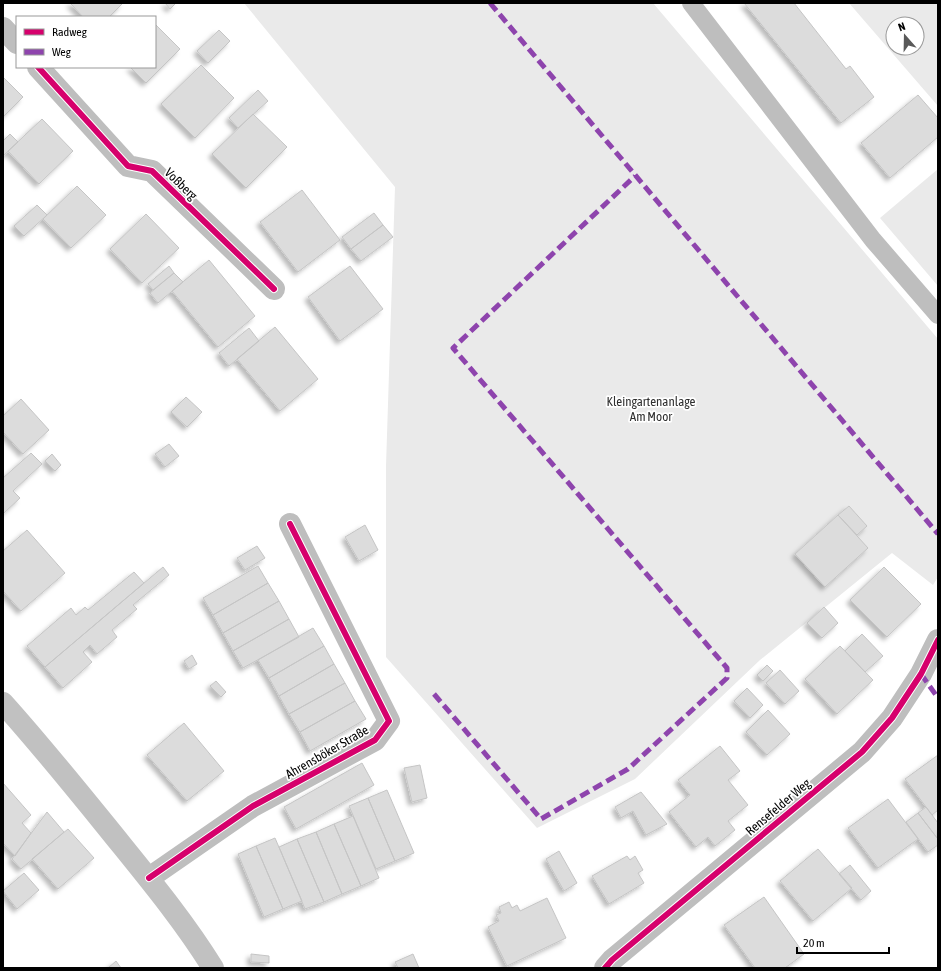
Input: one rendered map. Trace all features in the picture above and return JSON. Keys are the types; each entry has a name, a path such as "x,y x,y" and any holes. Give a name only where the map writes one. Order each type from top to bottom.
{"street":[{"path":"3,28 16,42"},
{"name":"Voßberg","path":"39,68 128,166 152,171 274,289"},
{"name":"Ahrensböker Straße","path":"149,878 253,806 375,740 389,720 290,524"},
{"name":"Rensefelder Weg","path":"605,968 612,960 862,752 892,718 921,674 938,640"},
{"path":"3,703 34,737 149,878 201,949 213,968"}],"lane":[{"path":"691,3 873,240 938,315"}],"green space":[{"name":"Kleingartenanlage Am Moor","path":"244,3 653,3 938,339 938,577 933,585 892,553 760,660 635,779 537,828 386,657 386,466 395,187"},
{"path":"849,3 938,3 938,106 895,56 925,56 925,16 885,16 885,45"},
{"path":"938,169 938,286 880,218"}],"building":[{"path":"70,3 123,3 110,16 82,16"},
{"path":"165,3 176,3 170,9"},
{"path":"744,3 794,3 846,69 850,66 874,97 841,123"},
{"path":"156,25 180,49 146,83 131,68 156,68"},
{"path":"219,30 230,41 208,63 197,51"},
{"path":"201,65 234,98 195,138 161,104"},
{"path":"3,77 23,97 3,117"},
{"path":"258,90 268,101 238,128 229,118"},
{"path":"918,95 938,118 938,137 890,178 861,143"},
{"path":"253,114 287,147 246,188 212,154"},
{"path":"42,119 73,151 39,184 8,151"},
{"path":"10,134 18,142 3,156 3,141"},
{"path":"77,186 106,215 71,248 43,219"},
{"path":"302,190 340,240 298,272 260,222"},
{"path":"37,205 47,215 24,236 14,226"},
{"path":"374,213 383,225 351,249 342,237"},
{"path":"146,214 179,248 142,283 110,249"},
{"path":"383,225 393,237 361,261 351,249"},
{"path":"209,260 255,316 218,347 172,291"},
{"path":"169,266 174,273 153,290 148,284"},
{"path":"350,266 383,309 340,341 308,297"},
{"path":"174,273 183,282 158,303 150,293"},
{"path":"275,327 318,379 280,411 237,359"},
{"path":"249,328 259,341 229,366 219,353"},
{"path":"186,397 202,412 187,427 171,412"},
{"path":"21,399 49,430 23,454 3,432 3,416"},
{"path":"169,444 179,456 165,467 155,454"},
{"path":"31,453 42,464 13,491 20,498 3,514 3,478"},
{"path":"52,454 61,465 55,471 45,461"},
{"path":"849,506 867,526 857,535 838,515"},
{"path":"838,515 868,548 825,587 795,554"},
{"path":"365,525 378,550 359,561 345,537"},
{"path":"27,530 65,573 21,611 3,591 3,551"},
{"path":"257,546 265,558 245,570 237,558"},
{"path":"258,566 268,583 213,615 203,598"},
{"path":"163,567 169,575 133,605 137,609 112,630 117,637 97,654 90,645 83,652 92,662 63,688 45,667"},
{"path":"884,567 921,604 887,637 850,600"},
{"path":"134,572 144,583 45,667 27,646 71,608 76,615 85,607 88,610"},
{"path":"268,583 279,601 223,633 213,615"},
{"path":"279,601 289,619 233,651 223,633"},
{"path":"824,607 838,623 822,638 807,623"},
{"path":"289,619 299,637 243,668 233,651"},
{"path":"313,628 324,646 269,678 258,660"},
{"path":"862,634 883,656 865,672 845,651"},
{"path":"324,646 334,664 279,696 269,678"},
{"path":"840,646 873,680 837,714 805,679"},
{"path":"192,655 197,664 189,669 184,661"},
{"path":"334,664 345,683 289,714 279,696"},
{"path":"767,665 773,671 763,681 757,675"},
{"path":"780,670 799,691 785,704 766,683"},
{"path":"216,681 226,692 221,697 210,686"},
{"path":"345,683 355,701 300,732 289,714"},
{"path":"747,688 763,705 750,718 734,701"},
{"path":"355,701 366,719 310,751 300,732"},
{"path":"768,710 790,734 767,755 746,732"},
{"path":"184,723 224,771 187,801 147,755"},
{"path":"720,746 740,771 728,780 748,805 728,821 735,830 715,846 708,837 696,847 669,812 690,795 678,780"},
{"path":"938,755 938,810 932,815 905,779"},
{"path":"362,763 374,785 296,829 284,807"},
{"path":"420,765 427,798 412,802 404,768"},
{"path":"3,783 31,815 22,823 31,833 15,856 3,843"},
{"path":"387,790 414,853 395,861 368,798"},
{"path":"641,792 667,824 646,835 633,811 621,818 615,807"},
{"path":"368,798 395,861 376,869 349,806"},
{"path":"888,799 918,839 878,868 848,828"},
{"path":"926,807 938,823 937,838 918,813"},
{"path":"47,812 64,832 21,869 12,859"},
{"path":"918,813 938,839 938,845 928,852 906,822"},
{"path":"353,816 379,878 361,886 334,824"},
{"path":"334,824 361,886 342,894 316,832"},
{"path":"68,829 94,858 58,889 32,859"},
{"path":"316,832 342,894 324,902 297,839"},
{"path":"275,838 302,901 283,909 256,846"},
{"path":"297,839 324,902 305,909 279,847"},
{"path":"256,846 283,909 264,917 238,854"},
{"path":"818,849 852,888 813,921 780,881"},
{"path":"559,851 577,883 564,891 546,859"},
{"path":"627,856 630,860 635,856 643,870 638,873 644,883 609,904 592,876"},
{"path":"850,865 871,891 861,900 839,874"},
{"path":"24,873 39,890 17,909 3,891"},
{"path":"764,897 804,954 785,968 755,968 724,925"},
{"path":"547,898 566,938 507,966 488,927 499,921 496,915 501,913 499,907 509,902 512,908 517,905 520,911"},
{"path":"251,954 269,956 269,963 251,962"},
{"path":"413,954 419,968 398,968 395,962"},
{"path":"116,961 121,968 108,968"}],"marked path":[{"path":"490,3 938,534"},
{"path":"434,694 541,819 628,769 727,678 727,668 453,348 635,176"},
{"path":"921,674 938,698"}],"cycle path":[{"path":"39,68 128,166 152,171 274,289"},
{"path":"149,878 253,806 375,740 389,721 290,524"},
{"path":"605,968 612,960 862,752 892,718 921,674 938,640"}]}
